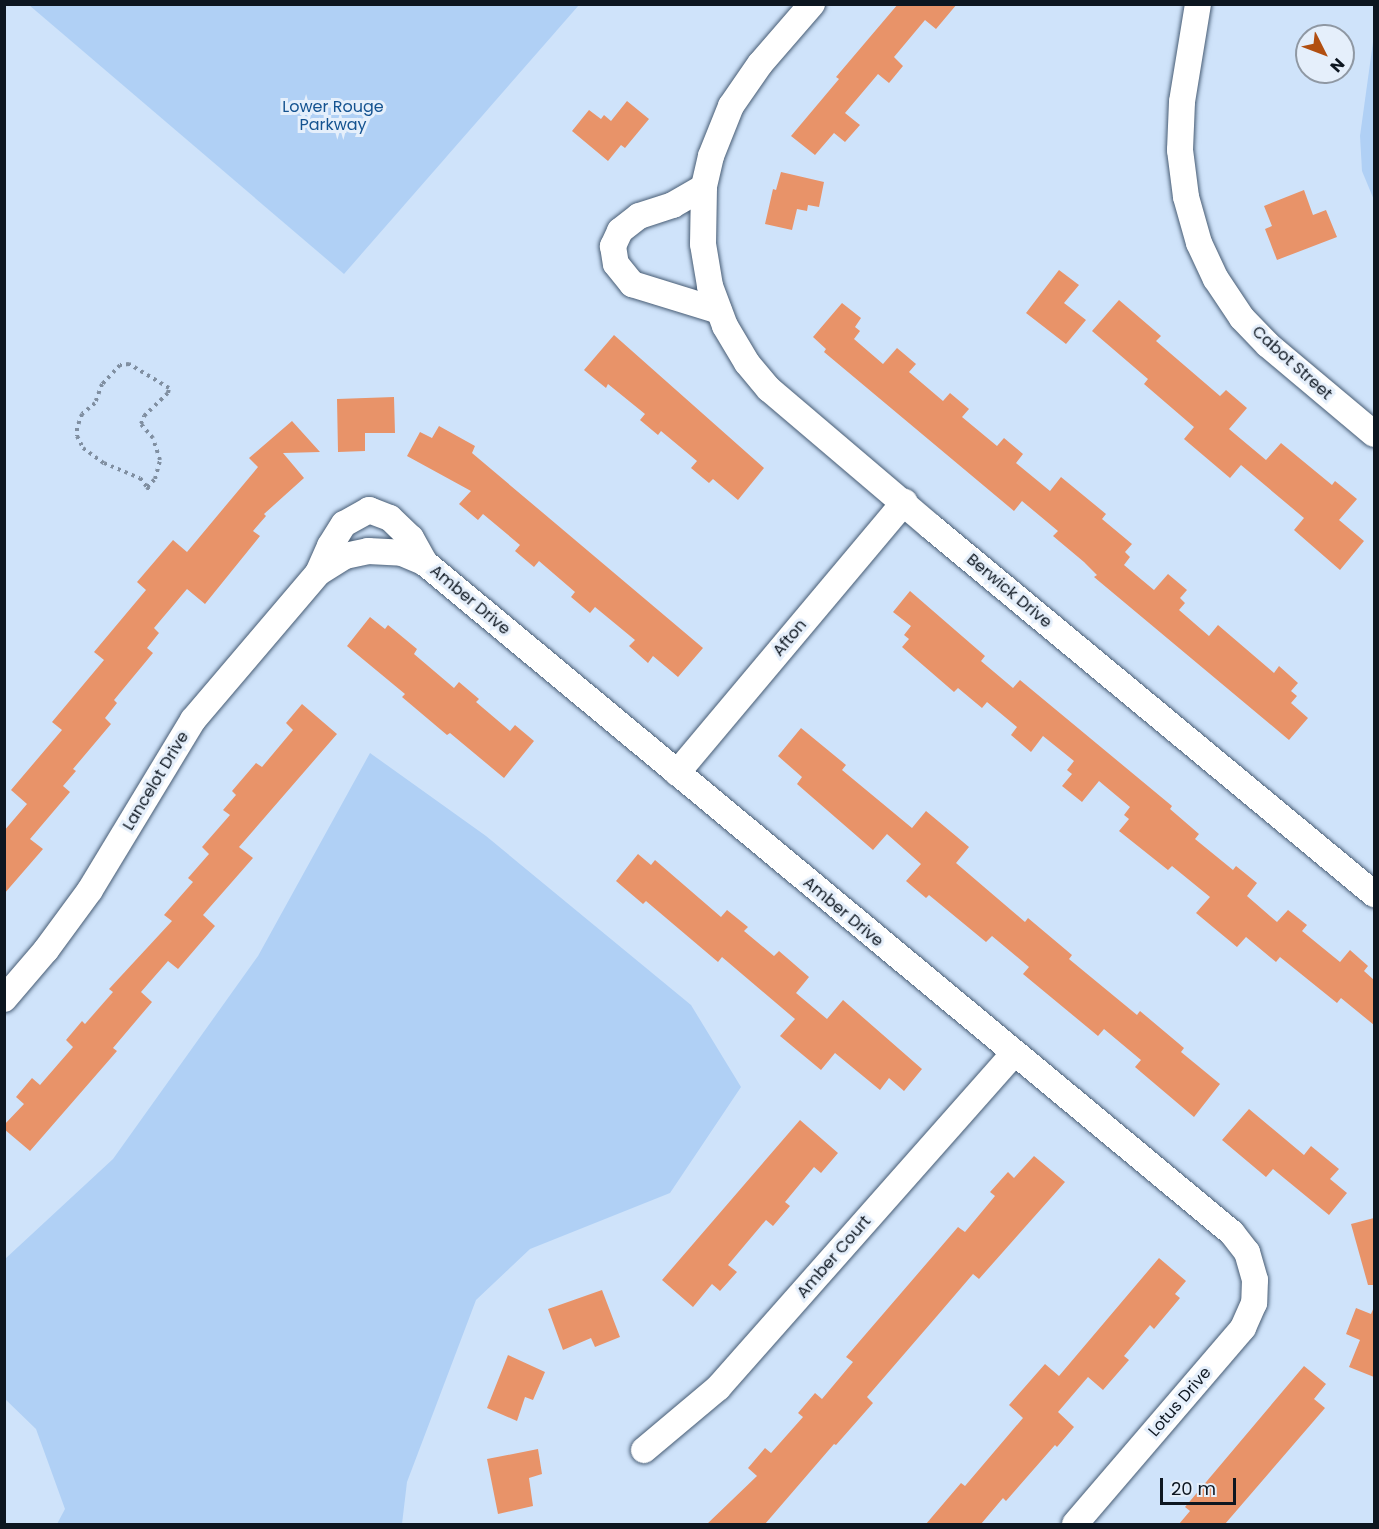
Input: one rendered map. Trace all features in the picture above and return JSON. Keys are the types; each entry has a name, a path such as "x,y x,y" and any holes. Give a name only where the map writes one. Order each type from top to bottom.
{"street":[{"name":"Berwick Drive","path":"812,4 760,64 731,106 711,156 704,187 703,244 710,286 719,311 747,363 769,389 1374,894"},
{"name":"Cabot Street","path":"1198,4 1182,102 1180,150 1186,197 1199,243 1216,279 1255,331 1374,434"},
{"path":"704,187 673,205 639,216 620,231 613,246 615,264 633,284 719,311"},
{"name":"Afton","path":"677,773 903,502"},
{"name":"Amber Drive","path":"369,510 390,518 411,538 425,563"},
{"name":"Lancelot Drive","path":"4,999 45,950 90,890 193,720 318,573 330,546 344,524 369,510"},
{"name":"Amber Drive","path":"375,550 402,553 425,563 1232,1233 1247,1252 1252,1266"},
{"name":"Lancelot Drive","path":"318,573 345,556 375,550"},
{"name":"Amber Court","path":"644,1450 718,1388 1014,1053"},
{"name":"Lotus Drive","path":"1075,1524 1243,1328 1254,1303 1255,1280 1252,1266"}],"path":[{"path":"147,487 155,479 160,460 153,438 142,429 141,424 144,416 168,393 169,388 129,364 120,364 102,384 95,404 82,414 78,421 77,436 83,448 104,463 140,478 150,491"}],"green space":[{"name":"Lower Rouge Parkway","path":"29,5 579,5 344,274"},
{"path":"1374,35 1374,200 1362,171 1360,136"},
{"path":"370,753 486,836 691,1005 741,1087 670,1193 530,1249 476,1300 407,1482 402,1524 57,1524 65,1509 36,1429 5,1399 5,1259 113,1159 258,956"}],"building":[{"path":"898,4 957,4 936,29 925,20 894,57 903,66 889,83 878,74 845,113 860,125 845,142 834,133 815,155 791,136 839,79 836,77"},
{"path":"627,101 649,119 625,148 621,145 608,161 572,131 589,110 601,119 604,115 611,121"},
{"path":"781,172 824,182 819,207 808,205 807,211 797,209 792,230 765,224 773,189 776,190"},
{"path":"1304,190 1313,215 1326,210 1337,237 1277,260 1265,229 1272,226 1264,206"},
{"path":"1059,270 1079,285 1064,303 1086,320 1066,344 1026,313"},
{"path":"1119,300 1161,336 1156,341 1220,396 1226,390 1247,408 1229,429 1266,460 1281,443 1332,485 1335,481 1357,499 1339,520 1364,541 1340,570 1294,530 1304,518 1241,465 1230,478 1184,439 1194,427 1144,384 1148,379 1092,331"},
{"path":"842,303 861,318 855,327 860,331 854,339 883,364 897,348 916,364 909,372 943,401 950,393 969,409 962,417 997,446 1004,438 1023,454 1016,463 1050,491 1061,477 1106,514 1102,519 1132,544 1125,552 1130,557 1124,565 1154,590 1168,574 1187,590 1180,598 1185,603 1179,610 1209,636 1218,625 1274,673 1279,666 1298,683 1291,691 1297,696 1291,703 1308,718 1289,740 1094,577 1097,575 1053,536 1058,531 1022,501 1014,511 824,352 826,349 813,337"},
{"path":"614,335 764,468 738,500 713,479 709,483 691,468 697,461 661,431 658,435 640,420 645,414 608,384 606,388 584,370"},
{"path":"394,397 395,433 365,433 365,451 338,452 337,399"},
{"path":"292,421 320,452 283,453 304,478 264,514 266,516 253,531 260,536 205,604 187,589 154,628 159,633 147,648 153,653 114,700 117,703 105,718 111,724 73,769 76,771 63,786 70,792 30,839 43,849 4,894 4,831 27,804 11,790 62,730 52,722 104,660 94,652 146,590 137,582 173,540 187,552 258,467 249,458"},
{"path":"439,426 475,446 472,453 703,648 678,677 653,656 648,663 629,646 635,640 595,607 590,613 571,597 575,592 539,561 534,567 515,551 520,545 483,514 478,520 459,504 471,491 407,456 420,432 432,438"},
{"path":"910,591 985,656 981,661 1013,688 1020,680 1172,806 1170,809 1199,834 1195,839 1233,870 1236,866 1257,883 1247,896 1277,922 1288,910 1307,925 1302,931 1340,962 1350,950 1368,966 1364,971 1374,980 1374,1025 1341,998 1337,1003 1280,957 1276,962 1246,937 1237,947 1196,913 1210,897 1172,866 1168,870 1119,831 1129,819 1124,815 1130,807 1099,781 1082,802 1062,786 1072,774 1067,770 1074,761 1043,736 1031,752 1011,735 1017,727 987,702 982,708 958,688 954,692 902,647 909,639 904,635 911,626 893,612"},
{"path":"370,617 385,629 388,625 417,649 414,654 454,688 459,682 479,699 476,702 510,731 515,725 534,741 504,778 450,733 447,735 402,697 405,694 347,646"},
{"path":"302,704 337,734 239,847 253,858 203,915 215,926 178,969 168,961 141,992 152,1002 113,1048 117,1051 30,1151 4,1129 4,1125 24,1104 16,1097 32,1078 40,1085 73,1047 66,1040 82,1021 85,1024 113,992 109,989 172,921 164,915 193,882 188,878 209,854 202,847 230,815 223,810 236,795 232,791 256,763 262,767 293,730 286,723"},
{"path":"801,728 846,765 842,770 912,828 926,811 969,847 956,863 1025,922 1028,918 1072,955 1069,959 1137,1015 1140,1011 1184,1048 1181,1052 1220,1084 1194,1117 1135,1067 1141,1060 1104,1029 1098,1036 1023,974 1029,967 992,936 986,942 929,895 926,898 906,881 921,864 887,834 873,850 797,784 802,777 778,756"},
{"path":"638,854 651,865 655,860 721,917 727,910 748,927 744,931 774,956 779,951 809,977 796,993 827,1019 843,1000 922,1069 904,1091 889,1078 880,1090 835,1053 821,1070 780,1036 795,1019 722,957 718,962 646,901 643,904 616,881"},
{"path":"1249,1109 1304,1155 1311,1146 1339,1169 1330,1179 1347,1193 1329,1215 1273,1169 1266,1177 1222,1140"},
{"path":"800,1120 838,1153 821,1173 814,1167 785,1202 790,1206 773,1226 766,1220 728,1265 737,1272 720,1291 712,1284 693,1307 662,1280"},
{"path":"1034,1156 1065,1182 979,1279 973,1274 867,1397 873,1403 836,1445 834,1444 765,1524 707,1524 757,1476 748,1468 765,1448 771,1453 803,1417 798,1413 815,1393 822,1399 853,1362 846,1357 958,1227 965,1232 995,1196 990,1192 1008,1172 1014,1178"},
{"path":"1374,1218 1374,1285 1368,1285 1351,1224"},
{"path":"1159,1258 1186,1281 1175,1294 1180,1298 1154,1329 1150,1325 1124,1356 1129,1360 1103,1390 1088,1377 1058,1412 1074,1427 1057,1447 1055,1445 1006,1501 1003,1498 981,1524 926,1524 961,1483 965,1486 1023,1418 1009,1405 1045,1364 1059,1376"},
{"path":"602,1290 620,1337 595,1347 591,1338 563,1350 548,1309"},
{"path":"1374,1307 1374,1377 1349,1367 1360,1340 1346,1334 1356,1308 1371,1314"},
{"path":"508,1355 545,1372 533,1400 525,1397 517,1421 487,1408"},
{"path":"1304,1366 1326,1384 1314,1399 1325,1408 1225,1524 1179,1524 1190,1511 1185,1507"},
{"path":"538,1449 542,1474 529,1478 533,1506 498,1514 487,1459"}]}
